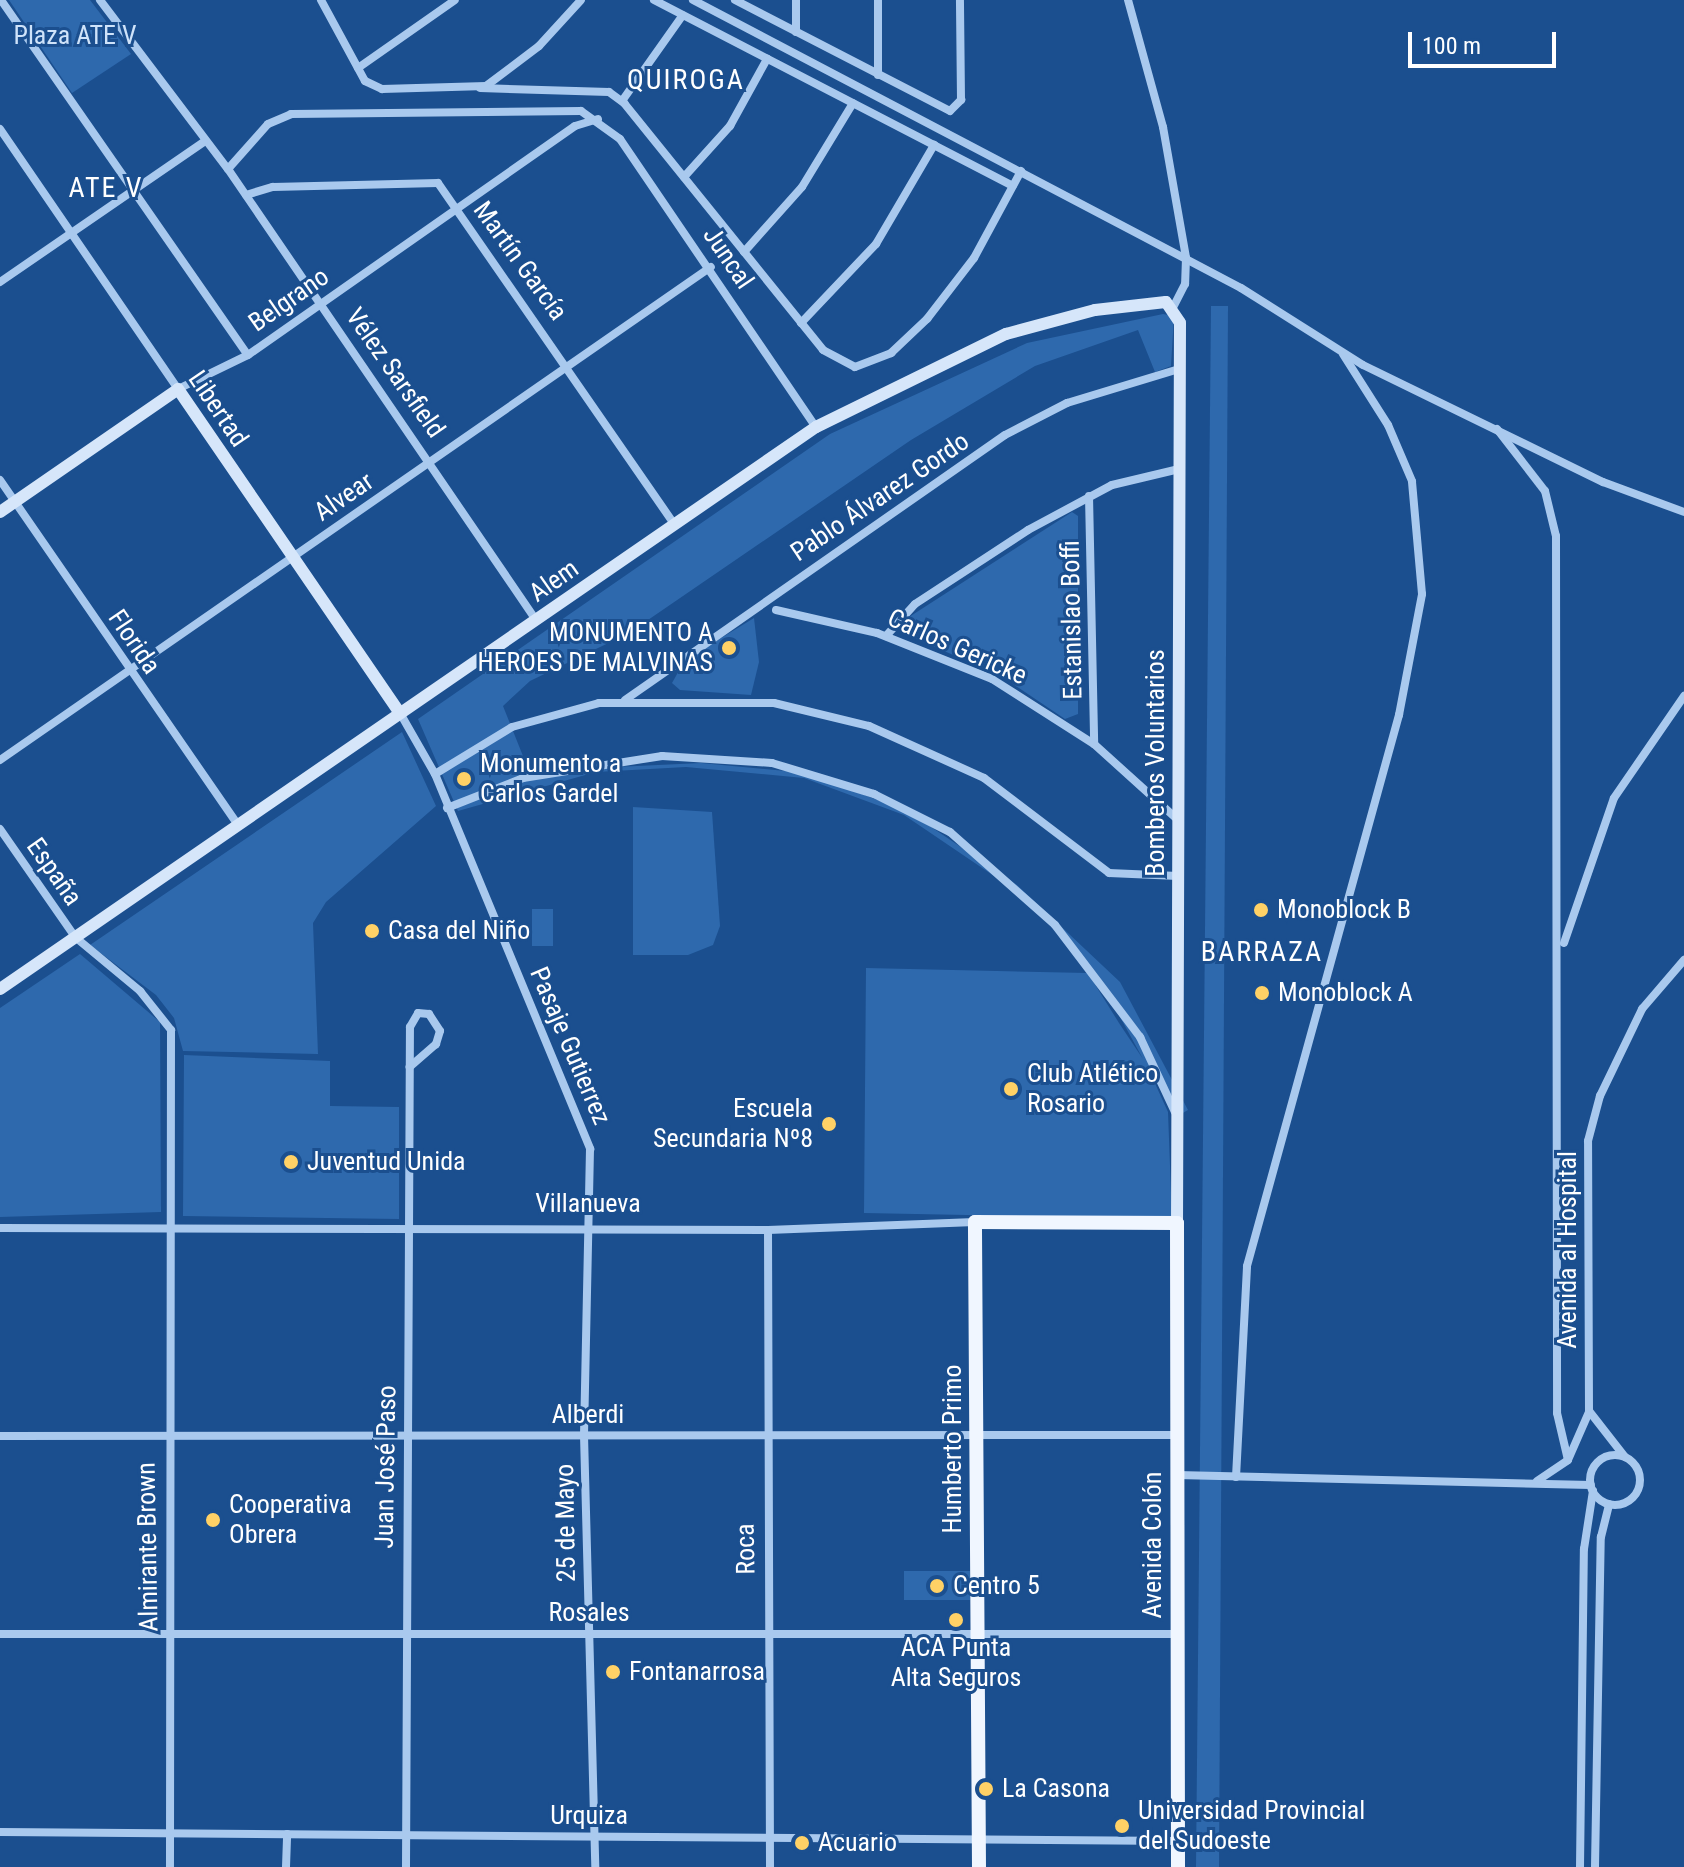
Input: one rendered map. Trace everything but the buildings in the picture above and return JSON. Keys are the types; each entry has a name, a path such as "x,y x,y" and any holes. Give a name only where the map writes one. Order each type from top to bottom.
{"main road":[{"name":"Bomberos Voluntarios","path":"1174,306 1179,369 1177,1223"},
{"name":"Alem","path":"0,989 816,427 1017,330 1117,307 1174,306"},
{"name":"Belgrano","path":"0,512 178,389"},
{"name":"Libertad","path":"178,389 400,713"},
{"name":"Villanueva","path":"975,1222 1177,1223"},
{"name":"Humberto Primo","path":"975,1222 979,1867"},
{"name":"Avenida Colón","path":"1177,1223 1178,1867"}],"street":[{"path":"1,0 248,355"},
{"name":"Vélez Sarsfield","path":"100,0 204,142 228,169 432,461 536,620"},
{"path":"321,0 358,68 375,88 609,92 622,101 801,323 847,364 868,366 891,353 955,285 1021,171"},
{"path":"358,68 455,0"},
{"path":"480,88 539,46 581,0"},
{"path":"654,0 1013,186"},
{"path":"693,0 1186,258 1343,354 1490,423 1603,482 1684,512"},
{"path":"735,0 943,109 959,106 960,0"},
{"path":"796,0 796,32"},
{"path":"878,0 878,75"},
{"path":"1128,0 1163,127 1186,258 1185,284 1174,306"},
{"path":"622,101 683,15"},
{"path":"684,177 730,126 767,59"},
{"path":"744,252 802,187 853,103"},
{"path":"228,169 268,124 291,114 561,107 598,119"},
{"name":"Belgrano","path":"178,389 248,355 575,126 598,119"},
{"name":"Juncal","path":"598,119 620,139 711,267 816,427"},
{"name":"Libertad","path":"0,129 178,389"},
{"path":"0,282 204,142"},
{"path":"801,323 876,244 934,145"},
{"name":"Martín García","path":"246,195 273,187 425,179 438,183 569,364 674,524"},
{"name":"Alvear","path":"0,760 711,267"},
{"path":"1236,1477 1250,1253 1399,715 1422,594 1412,481 1388,425 1343,354"},
{"name":"Pablo Álvarez Gordo","path":"624,701 1005,435 1067,403 1179,369"},
{"path":"1490,423 1533,471 1556,536 1560,959 1557,1413 1568,1460"},
{"path":"886,636 945,583 1089,496 1179,469"},
{"name":"Florida","path":"0,480 129,672 238,825"},
{"name":"Estanislao Boffi","path":"1089,496 1094,744"},
{"name":"Carlos Gericke","path":"776,610 886,636 992,679 1094,744 1178,820"},
{"path":"1560,959 1594,840 1638,755 1684,696"},
{"path":"435,774 512,727 624,701 774,703 869,726 984,778 1109,873 1178,876"},
{"name":"Pasaje Gutierrez","path":"400,713 435,774 586,1128 591,1227"},
{"path":"447,808 523,778 662,756 772,763 874,794 950,832 1055,925 1140,1037 1177,1128"},
{"name":"España","path":"0,829 75,937 140,991 171,1030 170,1227"},
{"name":"Avenida al Hospital","path":"1589,1411 1585,1180 1593,1114 1642,1009 1684,960"},
{"name":"Juan José Paso","path":"406,1867 410,1067 413,1019 429,1014 440,1031 436,1044 410,1067"},
{"name":"Villanueva","path":"0,1228 591,1227 768,1230 975,1222"},
{"name":"Almirante Brown","path":"170,1227 167,1436 170,1867"},
{"name":"25 de Mayo","path":"591,1227 584,1435 595,1867"},
{"name":"Roca","path":"768,1230 764,1435 770,1867"},
{"path":"1532,1483 1568,1460 1589,1411 1639,1473 1639,1489 1629,1501 1609,1504"},
{"name":"Alberdi","path":"0,1436 1177,1435"},
{"path":"1580,1867 1584,1549 1598,1462 1625,1457"},
{"path":"1177,1475 1532,1483 1592,1488 1609,1504"},
{"path":"1595,1867 1601,1537 1609,1504"},
{"name":"Rosales","path":"0,1634 1177,1634"},
{"name":"Urquiza","path":"0,1832 1178,1841"},
{"path":"286,1867 287,1834"}],"green space":[{"name":"Plaza ATE V","path":"9,0 90,0 131,54 72,93"},
{"path":"1211,306 1228,306 1219,1867 1196,1867"},
{"path":"1163,314 1174,316 1171,366 1155,372 1138,330 1035,366 911,440 629,633 530,681 503,706 529,771 701,763 807,773 909,812 1017,885 1120,982 1188,1110 1176,1117 1148,1068 1168,1112 1172,1219 864,1213 866,968 1087,973 1034,903 904,815 804,778 686,767 596,772 458,811 418,719 830,434 1027,343","holes":["1091,978 1114,1006 1143,1059"]},
{"path":"1072,512 1078,516 1078,714 1065,719 998,674 904,634 906,619"},
{"path":"754,618 759,662 751,695 680,690 672,683 685,660"},
{"path":"402,732 436,806 326,902 313,923 318,1054 183,1051 174,1018 156,995 90,945"},
{"path":"633,807 712,812 720,926 713,945 688,955 633,955"},
{"path":"532,909 553,909 553,946 532,946"},
{"path":"80,954 160,1022 161,1212 0,1217 0,1008"},
{"name":"Juventud Unida","path":"184,1055 330,1061 330,1106 399,1107 399,1219 183,1216"},
{"name":"Centro 5","path":"904,1571 970,1571 970,1600 904,1600"}],"place":[{"name":"MONUMENTO A HEROES DE MALVINAS","path":"729,648"},
{"name":"Monumento a Carlos Gardel","path":"464,779"},
{"name":"Monoblock B","path":"1261,910"},
{"name":"Casa del Niño","path":"372,931"},
{"name":"Monoblock A","path":"1262,993"},
{"name":"Club Atlético Rosario","path":"1011,1089"},
{"name":"Escuela Secundaria Nº8","path":"829,1124"},
{"name":"Juventud Unida","path":"291,1162"},
{"name":"Cooperativa Obrera","path":"213,1520"},
{"name":"Centro 5","path":"937,1586"},
{"name":"ACA Punta Alta Seguros","path":"956,1620"},
{"name":"Fontanarrosa","path":"613,1672"},
{"name":"La Casona","path":"986,1789"},
{"name":"Universidad Provincial del Sudoeste","path":"1122,1826"},
{"name":"Acuario","path":"802,1843"}],"district":[{"name":"QUIROGA","path":"686,80"},
{"name":"ATE V","path":"106,188"},
{"name":"BARRAZA","path":"1262,952"}]}
